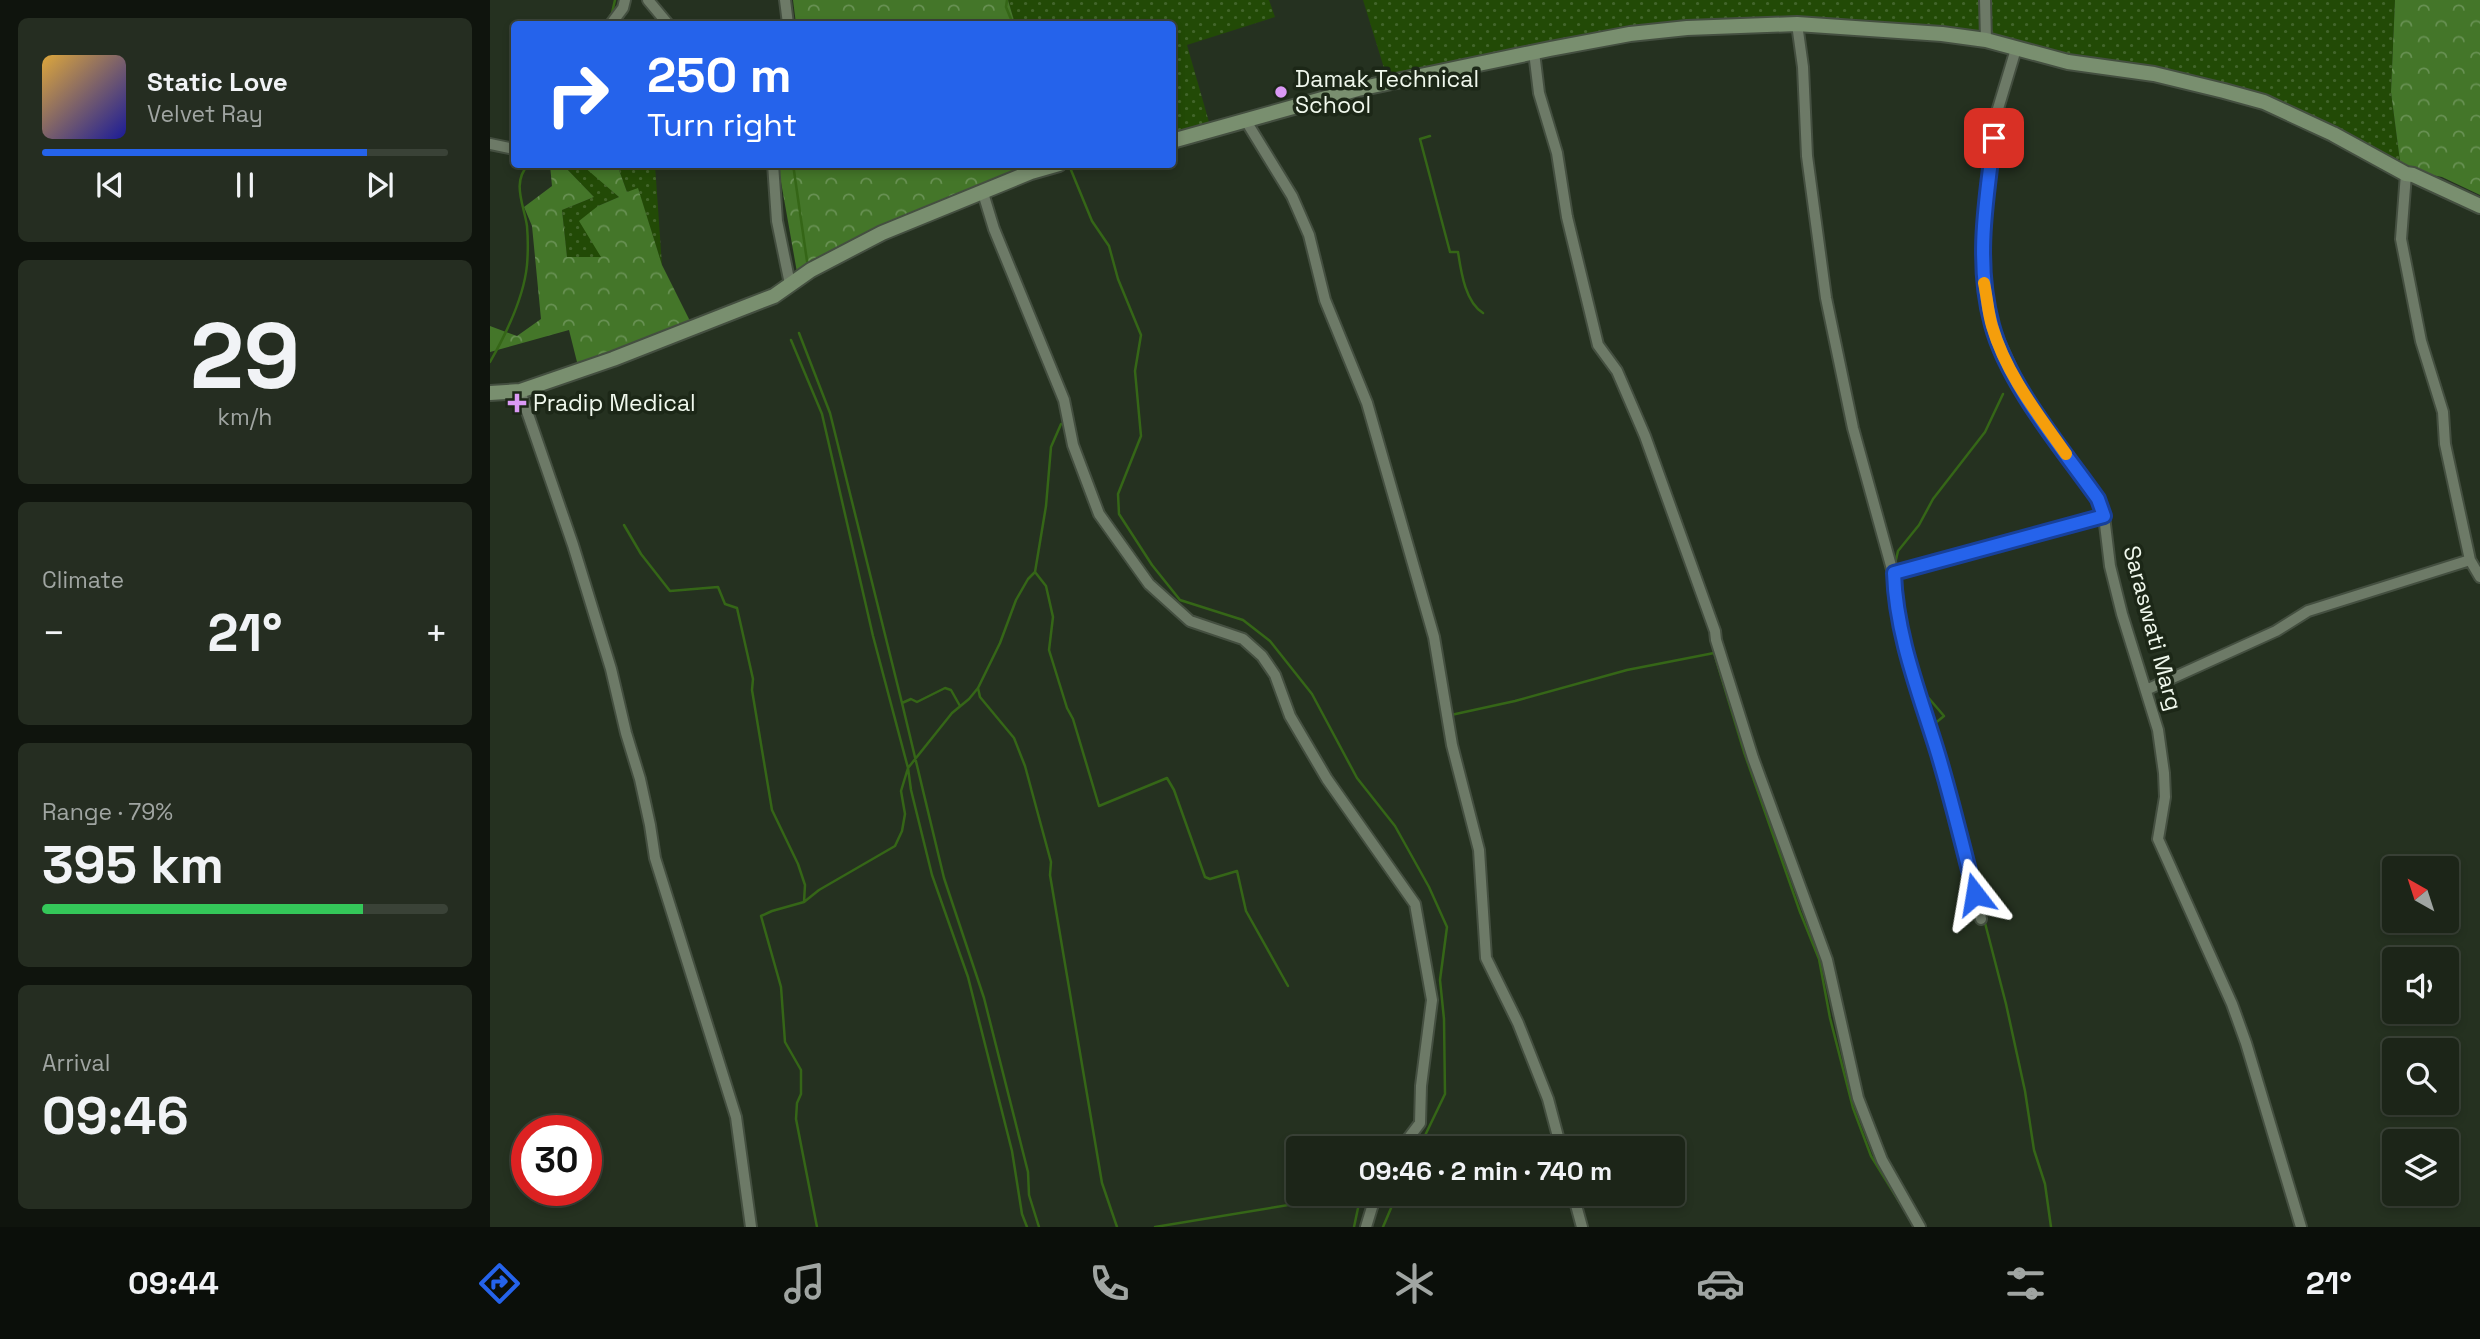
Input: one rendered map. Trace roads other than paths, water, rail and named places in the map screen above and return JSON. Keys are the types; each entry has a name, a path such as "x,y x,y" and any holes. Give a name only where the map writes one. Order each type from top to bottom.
{"street":[{"path":"613,21 623,8 625,0"},
{"path":"648,0 666,21"},
{"path":"785,0 788,21"},
{"path":"1985,0 1986,40"},
{"path":"1797,24 1803,67 1808,168 1826,298 1853,428 1894,573 1895,603 1917,690 1938,753 1981,919"},
{"path":"1176,140 1388,81 1630,34 1687,28 1797,24 1942,34 1986,40 2068,62 2154,74 2264,102 2333,134 2406,174 2480,206"},
{"name":"Saraswati Marg","path":"2016,48 1997,112 1984,217 1984,280 1992,327 2022,392 2098,499 2104,516 2110,565 2158,730 2165,797 2158,839 2232,1004 2301,1227"},
{"path":"1534,52 1539,93 1557,153 1567,217 1598,345 1617,371 1645,436 1715,631 1753,758 1826,960 1858,1098 1882,1160 1920,1227"},
{"path":"1246,121 1292,196 1309,235 1325,300 1367,402 1434,637 1452,745 1479,850 1486,958 1518,1023 1548,1099 1559,1136"},
{"path":"490,144 511,148"},
{"path":"773,168 777,221 790,284"},
{"path":"490,393 520,391 613,359 774,296 810,270 882,233 1045,168"},
{"path":"2406,174 2401,239 2421,341 2443,412 2445,444 2470,560 2480,577"},
{"path":"983,193 994,229 1064,400 1073,446 1099,514 1149,584 1190,621 1243,639 1262,656 1275,675 1290,716 1327,779 1415,904 1432,1000 1421,1086 1420,1124 1410,1136"},
{"path":"520,391 573,545 611,669 643,791 655,858 736,1116 751,1227"},
{"path":"1894,573 2104,516"},
{"path":"2146,690 2276,631 2308,611 2470,560"},
{"path":"1366,1227 1372,1206"},
{"path":"1576,1206 1582,1227"}],"waterway":[{"path":"607,21 615,0"},
{"path":"1007,0 1006,7 1012,21"},
{"path":"1430,136 1420,139 1450,252 1458,252 1468,294 1483,313"},
{"path":"490,362 513,315 525,277 527,231 520,186 526,168"},
{"path":"794,168 807,261"},
{"path":"1071,170 1092,221 1109,246 1118,279 1141,335 1135,371 1141,436 1118,494 1119,514 1152,565 1180,600 1243,620 1270,641 1312,694 1357,778 1395,826 1429,887 1447,927 1440,980 1444,1019 1445,1094 1425,1136"},
{"path":"799,333 830,413 902,703 911,699 917,702 945,688 951,690 960,706"},
{"path":"791,340 822,414 932,875 968,977 1012,1151 1022,1214 1027,1227"},
{"path":"1895,564 1898,551 1919,525 1933,499 1985,432 2003,394"},
{"path":"817,1227 796,1119 797,1103 801,1094 801,1070 785,1042 781,987 761,916 804,902 819,890 895,846 902,831 905,814 901,791 908,768 952,713 978,688 1000,643 1016,600 1035,572 1046,506 1051,447 1061,424"},
{"path":"624,525 641,554 670,591 718,587 725,604 737,608 753,679 752,690 772,810 798,864 805,885 804,902"},
{"path":"1035,572 1046,586 1053,617 1049,650 1099,806 1167,778 1174,790 1205,877 1210,879 1237,871 1246,911 1288,986"},
{"path":"1451,715 1515,701 1627,670 1714,653 1744,752 1819,959 1830,1018 1853,1108 1871,1156 1900,1203"},
{"path":"978,688 980,697 1014,738 1025,766 1051,862 1050,875 1102,1183 1117,1227"},
{"path":"1921,689 1944,716 1933,725"},
{"path":"902,703 944,878 984,998 1028,1172 1029,1195 1039,1227"},
{"path":"1939,746 1948,773"},
{"path":"1984,919 2025,1091 2034,1150 2045,1184 2051,1227"},
{"path":"1155,1227 1286,1205"},
{"path":"1354,1227 1358,1206"},
{"path":"1383,1227 1392,1206"}],"place":[{"name":"Damak Technical School","path":"1281,92"},
{"name":"Pradip Medical","path":"517,403"}]}
